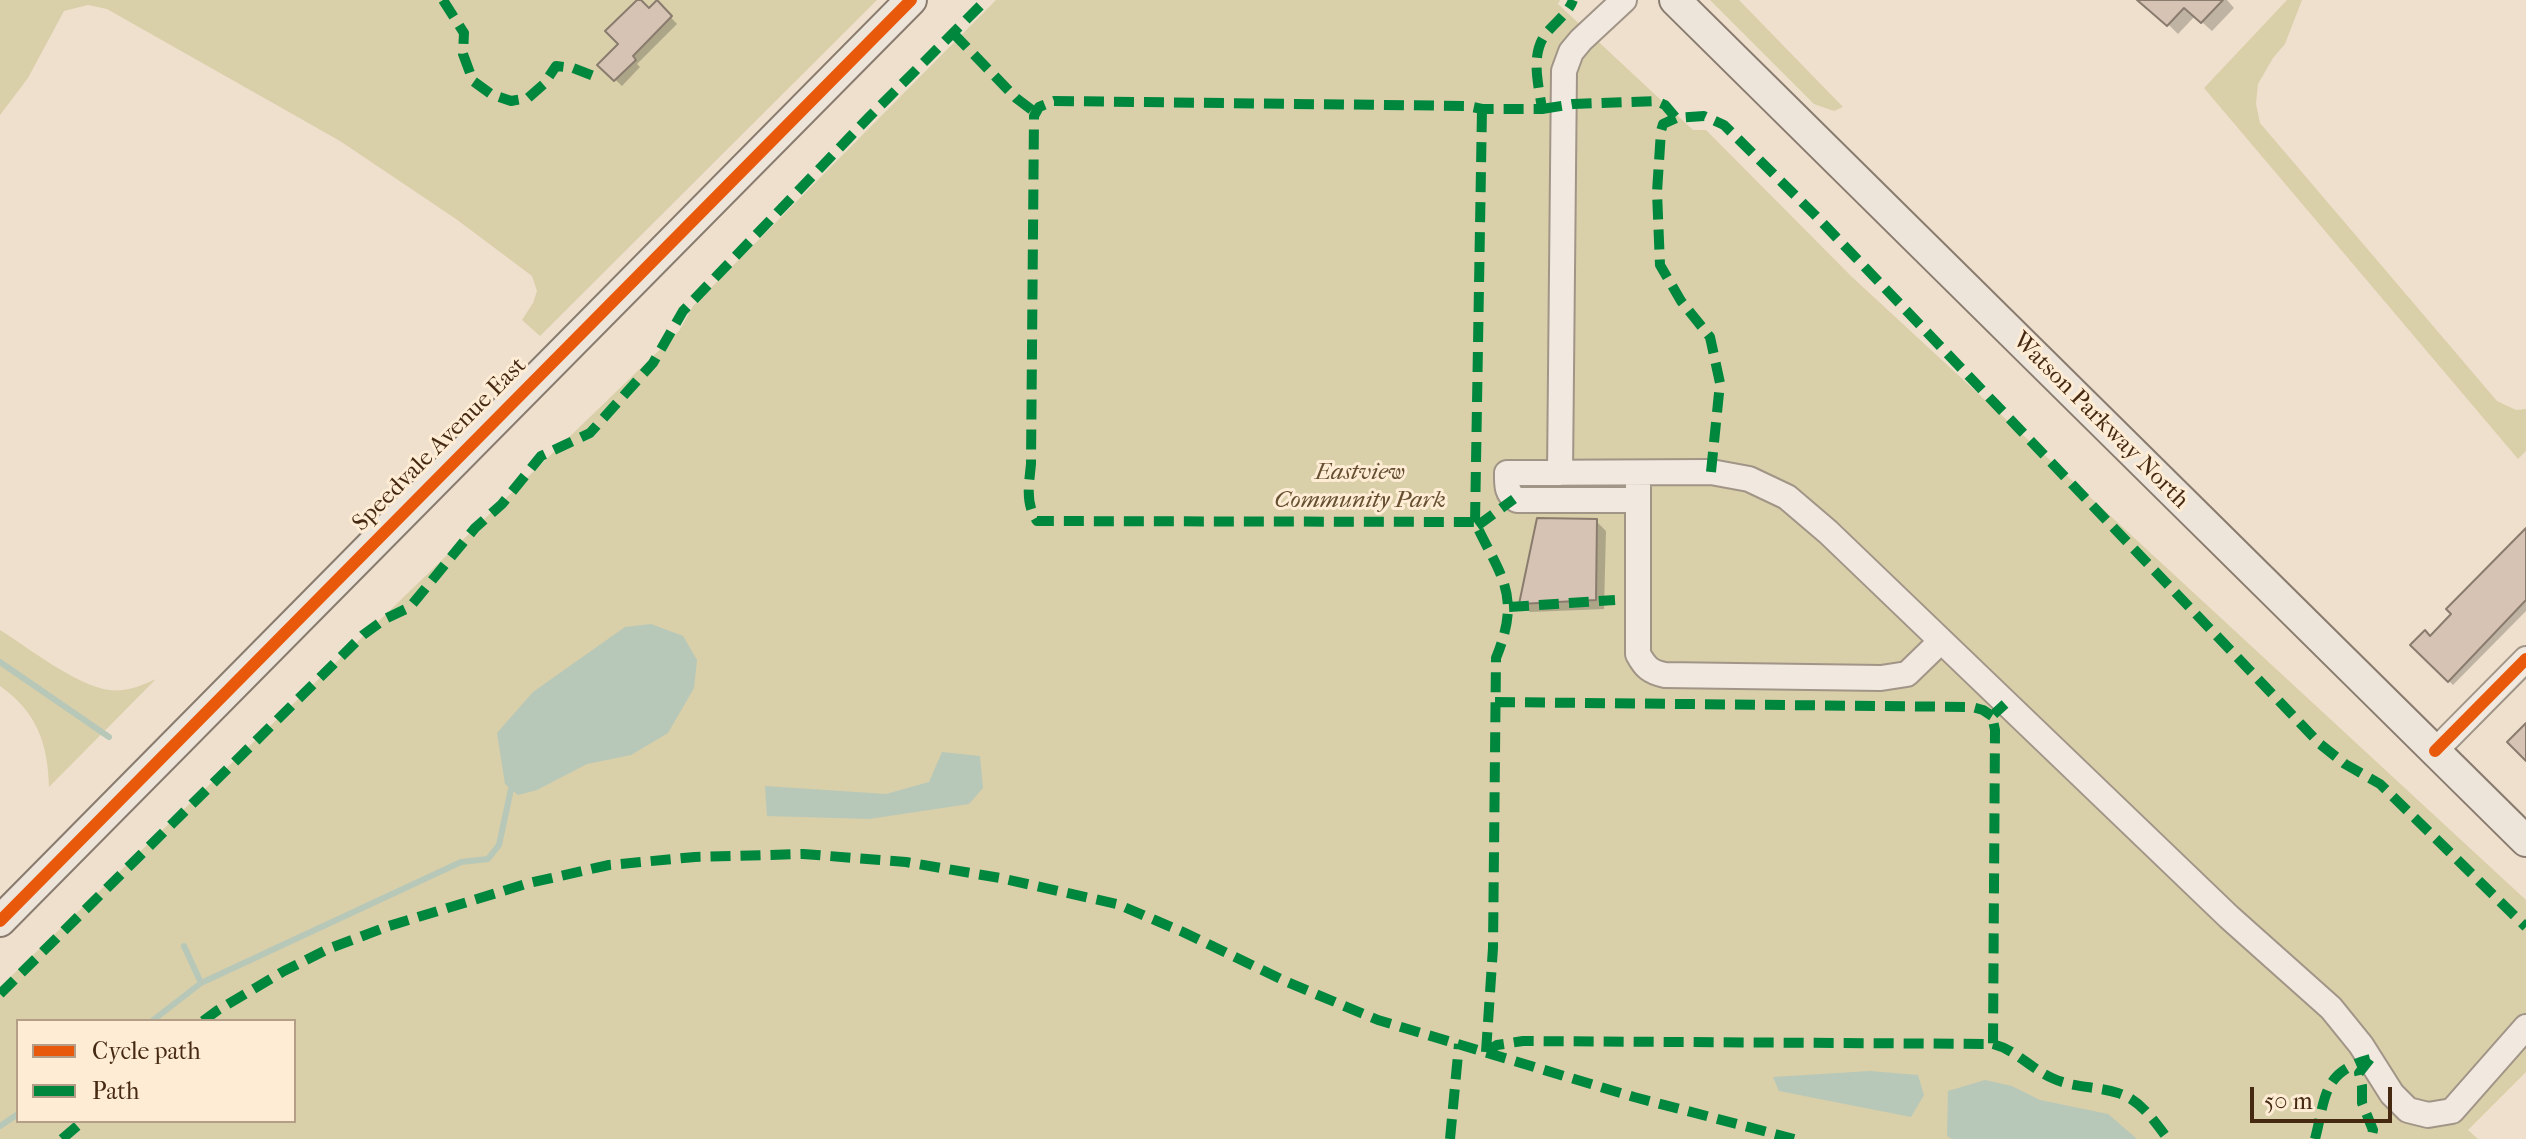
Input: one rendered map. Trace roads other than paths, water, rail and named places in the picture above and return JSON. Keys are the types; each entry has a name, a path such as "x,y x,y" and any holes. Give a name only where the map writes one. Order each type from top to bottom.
{"main road":[{"name":"Speedvale Avenue East","path":"0,921 911,0"},
{"name":"Watson Parkway North","path":"1675,0 2526,841"}],"street":[{"path":"1560,473 1564,71 1571,52 1581,40 1624,0"},
{"path":"1638,500 1517,500 1507,489 1507,473 1711,472 1749,479 1787,497 1828,532 2229,917 2331,1008 2361,1045 2392,1094 2408,1110 2428,1115 2452,1111 2526,1027"},
{"path":"1638,473 1638,654 1644,666 1653,672 1665,675 1881,678 1907,674 1940,642"},
{"path":"2435,751 2526,659"}],"waterway":[{"path":"0,662 109,737"},
{"path":"201,983 461,862 488,859 499,845 511,789"},
{"path":"155,1019 201,983 184,946"},
{"path":"0,1126 16,1115"}],"park label":[{"name":"Eastview Community Park","path":"1360,487"}]}
